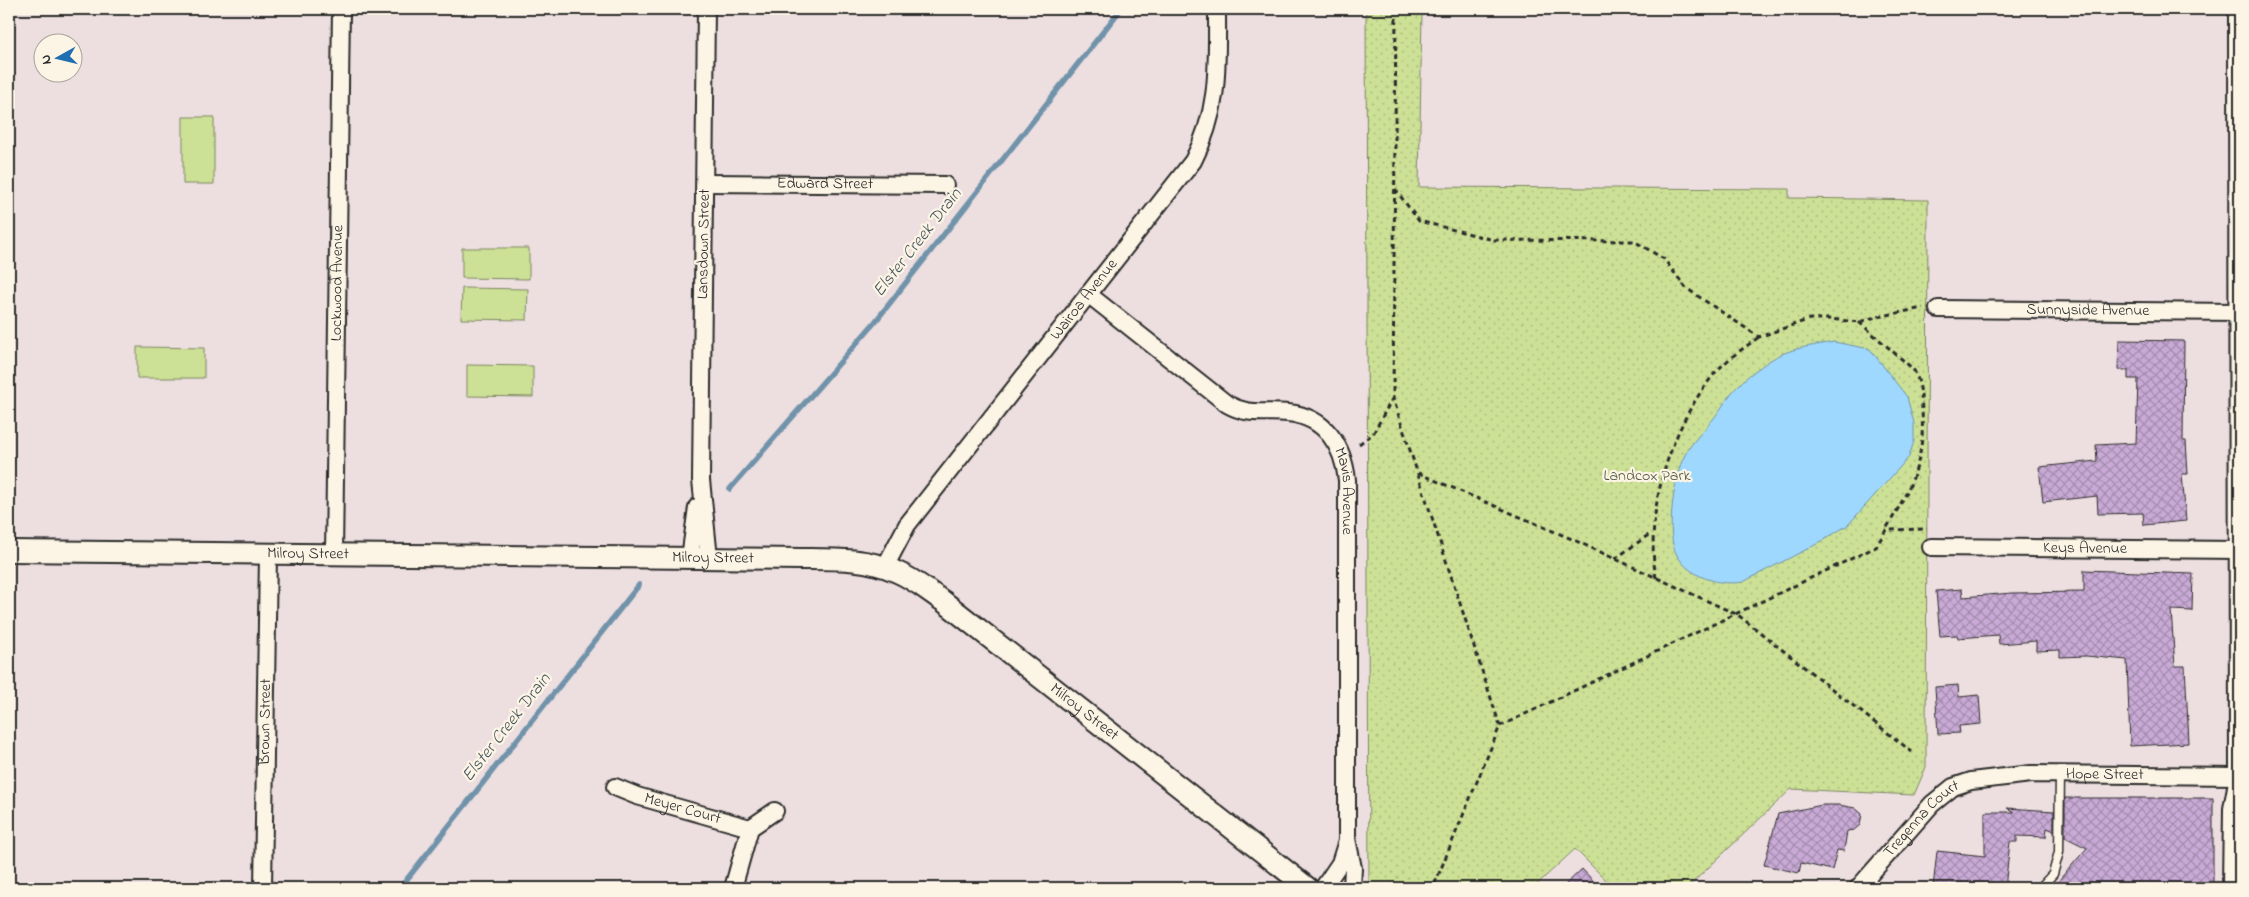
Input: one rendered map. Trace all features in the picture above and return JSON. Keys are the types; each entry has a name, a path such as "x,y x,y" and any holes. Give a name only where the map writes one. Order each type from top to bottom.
{"street":[{"name":"Lockwood Avenue","path":"334,555 341,9"},
{"name":"Lansdown Street","path":"700,558 706,9"},
{"name":"Wairoa Avenue","path":"885,567 907,525 1184,173 1203,143 1212,116 1215,94 1217,9"},
{"path":"2233,888 2234,809 2240,778 2239,9"},
{"name":"Edward Street","path":"705,183 945,185"},
{"name":"Mavis Avenue","path":"1088,294 1227,404 1247,412 1289,413 1300,416 1323,428 1341,450 1345,462 1347,480 1347,839 1353,868 1352,888"},
{"name":"Sunnyside Avenue","path":"1932,308 2239,312"},
{"name":"Keys Avenue","path":"1931,547 2240,550"},
{"name":"Milroy Street","path":"9,551 840,560 885,567 909,578 943,601 1308,888"},
{"name":"Brown Street","path":"263,888 268,555"},
{"name":"Hope Street","path":"1971,781 2008,776 2060,774 2240,778"},
{"name":"Tregenna Court","path":"1858,888 1932,804 1953,786 1971,781"},
{"name":"Meyer Court","path":"615,787 637,796 750,828"},
{"path":"733,888 750,828 775,811"},
{"name":"Mavis Avenue","path":"1324,888 1340,864 1347,839"}],"lane":[{"path":"2040,888 2053,874 2059,852 2060,774"}],"path":[{"path":"1396,9 1393,398 1500,726 1433,888 1406,888"},
{"path":"1394,188 1418,221 1494,240 1634,241 1664,259 1686,288 1759,337"},
{"path":"1656,578 1652,533 1662,480 1683,425 1704,388 1716,372 1759,337 1810,319 1859,322 1919,308 1932,308"},
{"path":"1500,726 1738,615 1876,547 1904,499 1917,469 1923,431 1921,387 1919,377 1913,369 1859,322"},
{"path":"1359,444 1373,434 1393,398"},
{"path":"1418,473 1738,615 1912,752"},
{"path":"1886,530 1931,528"},
{"path":"1615,559 1652,533"}],"green space":[{"name":"Landcox Park","path":"1366,9 1422,9 1419,187 1789,189 1789,198 1928,200 1926,767 1914,795 1791,789 1687,888 1614,888 1575,849 1533,888 1369,888"},
{"path":"183,117 214,117 214,184 183,184"},
{"path":"462,248 529,248 529,279 462,278"},
{"path":"462,288 528,289 527,320 461,319"},
{"path":"137,347 204,348 204,378 137,378"},
{"path":"467,365 533,366 533,397 467,396"}],"water":[{"path":"1834,342 1870,349 1907,397 1914,423 1914,441 1909,457 1848,525 1815,545 1743,582 1724,583 1697,574 1682,563 1673,546 1672,508 1679,470 1685,455 1732,393 1753,372 1784,353"}],"building":[{"path":"2119,340 2184,341 2183,441 2186,441 2188,474 2182,474 2186,521 2144,525 2143,513 2098,514 2097,496 2043,502 2039,467 2097,461 2096,445 2136,443 2138,379 2128,379 2128,370 2118,370"},
{"path":"2084,570 2193,574 2192,611 2171,610 2175,666 2185,666 2189,743 2130,746 2127,660 2086,656 2060,657 2060,650 2036,651 2036,641 1999,644 1998,635 1958,638 1957,635 1940,636 1936,591 1962,589 1963,597 2012,593 2084,592"},
{"path":"1958,685 1959,697 1979,695 1981,724 1959,726 1960,733 1938,734 1935,687"},
{"path":"2065,798 2213,798 2213,888 2052,888 2087,848 2065,837"},
{"path":"1822,805 1839,805 1855,808 1862,814 1860,825 1854,830 1847,831 1844,851 1837,850 1832,870 1801,863 1799,873 1764,865 1778,814"},
{"path":"2007,808 2054,811 2054,831 2047,828 2046,837 2017,836 2017,842 2010,842 2005,888 1933,888 1937,851 1985,856 1985,812 2014,812"},
{"path":"1582,869 1600,888 1562,888"}],"waterway":[{"name":"Elster Creek Drain","path":"730,489 875,322 1121,9"},
{"name":"Elster Creek Drain","path":"400,888 639,585"}]}
